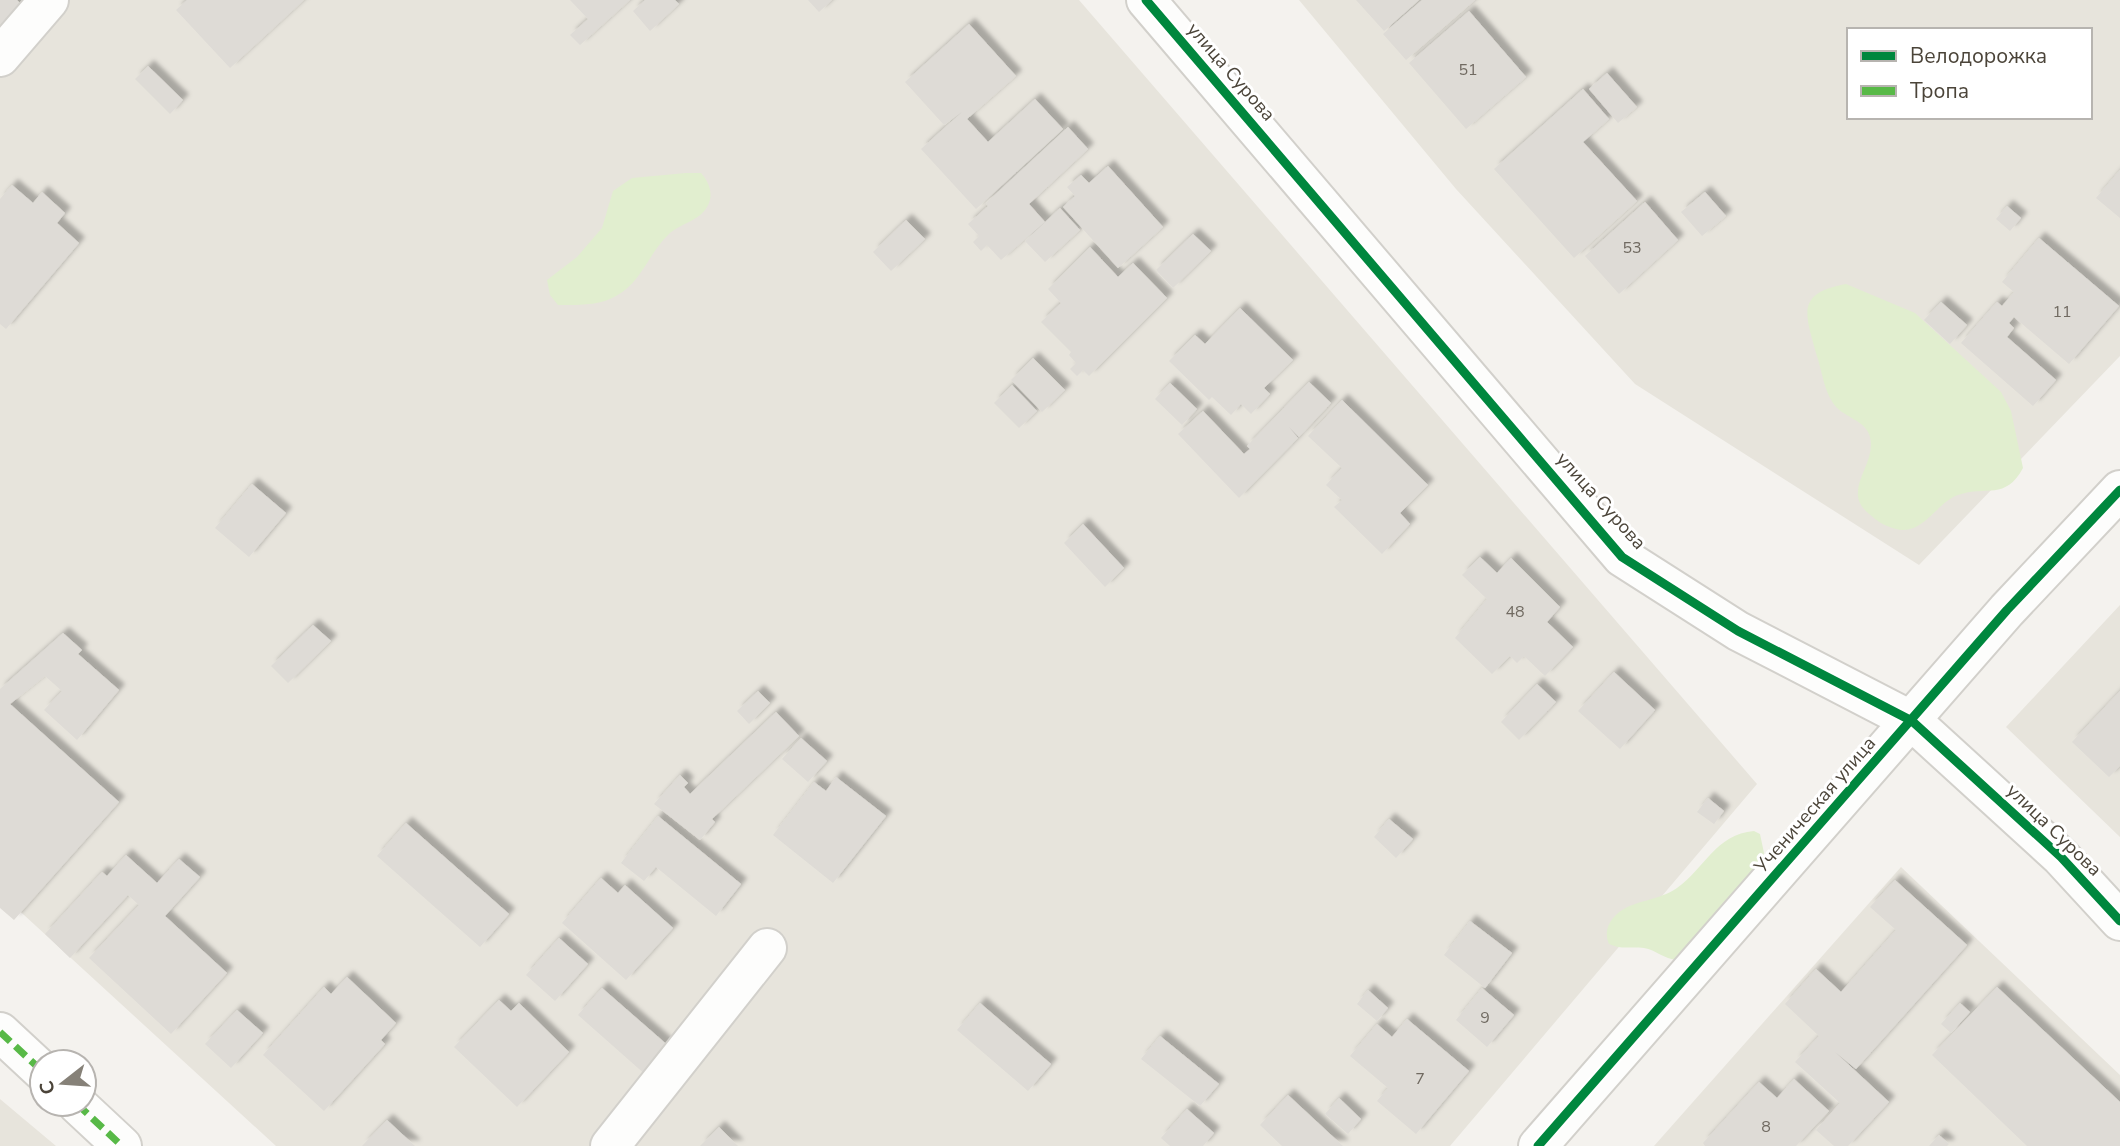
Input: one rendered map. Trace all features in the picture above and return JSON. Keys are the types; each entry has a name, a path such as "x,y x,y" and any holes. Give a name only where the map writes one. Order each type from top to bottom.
{"street":[{"path":"0,57 49,0"},
{"name":"улица Сурова","path":"1146,0 1622,557 1738,631 1912,721 2061,858 2120,921"},
{"name":"Ученическая улица","path":"1538,1146 2007,610 2120,491"},
{"path":"610,1146 767,948"},
{"path":"0,1032 28,1058"},
{"path":"92,1118 122,1146"}],"shaded area":[{"path":"0,0 1079,0 1757,784 1450,1146 276,1146 0,893"},
{"path":"1299,0 2120,0 2120,356 1919,565 1635,384 1456,189"},
{"path":"2120,605 2120,837 2006,727"},
{"path":"1901,867 2120,1075 2120,1146 1654,1146"},
{"path":"0,1099 56,1146 0,1146"}],"green space":[{"path":"701,173 709,185 711,194 703,212 668,235 632,284 616,296 595,303 558,305 550,295 547,280 577,257 602,228 613,191 632,178"},
{"path":"1846,284 1915,313 2001,392 2011,411 2023,468 2009,485 1995,490 1958,495 1943,504 1922,523 1906,530 1881,523 1860,504 1859,485 1870,455 1869,434 1862,425 1837,408 1830,397 1807,316 1812,299 1819,293"},
{"path":"1754,831 1760,834 1764,853 1758,877 1677,960 1644,948 1609,944 1608,928 1623,909 1677,888 1720,845 1730,838"}],"building":[{"path":"0,0 17,0 24,7 0,29"},
{"path":"187,0 304,0 230,68 176,10"},
{"path":"570,0 630,0 580,45 570,35 588,19"},
{"path":"645,0 675,0 679,4 650,31 633,11"},
{"path":"808,0 832,0 819,12"},
{"path":"1356,0 1419,0 1384,31"},
{"path":"1422,0 1475,0 1406,60 1383,34"},
{"path":"1469,11 1526,77 1466,129 1409,63"},
{"path":"969,24 1016,76 967,119 988,142 1035,99 1063,129 976,209 921,149 962,112 944,125 905,82"},
{"path":"148,66 183,100 170,114 135,79"},
{"path":"1607,73 1637,107 1618,123 1589,89"},
{"path":"1583,89 1609,119 1583,142 1637,201 1574,258 1494,169"},
{"path":"1068,127 1088,149 1029,204 1045,222 1001,260 987,245 981,251 973,242 979,236 968,224 988,206 986,203"},
{"path":"1108,166 1163,227 1118,268 1063,207 1075,196 1067,187 1081,175 1089,183"},
{"path":"2120,170 2120,218 2096,198"},
{"path":"12,185 33,203 42,192 65,213 57,223 79,243 6,329 0,324 0,199"},
{"path":"1705,192 1726,216 1702,236 1681,212"},
{"path":"1645,202 1678,240 1619,294 1585,256"},
{"path":"2007,206 2021,218 2010,231 1996,219"},
{"path":"1060,208 1080,230 1045,262 1025,241"},
{"path":"906,220 925,239 891,271 873,252"},
{"path":"1193,234 1211,251 1173,288 1156,270"},
{"path":"2039,238 2119,306 2069,364 2014,317 2009,323 2014,328 2007,337 2056,380 2033,406 1961,343 1997,302 2002,306 2014,292 2002,282"},
{"path":"1090,247 1118,277 1133,263 1167,298 1089,376 1083,370 1077,376 1070,369 1076,363 1069,355 1071,352 1041,322 1061,303 1048,289"},
{"path":"1941,302 1967,325 1950,344 1924,320"},
{"path":"1240,308 1293,360 1264,388 1270,394 1251,414 1241,404 1231,415 1212,397 1209,400 1169,361 1195,335 1205,344"},
{"path":"1033,358 1065,390 1042,412 1011,380"},
{"path":"1309,382 1331,403 1299,437 1289,427 1298,438 1239,498 1178,434 1203,411 1244,454 1250,449 1247,446"},
{"path":"1170,383 1197,409 1182,425 1155,399"},
{"path":"1012,385 1037,411 1019,428 994,403"},
{"path":"1342,400 1428,485 1400,513 1410,524 1382,554 1334,507 1342,500 1326,485 1342,468 1308,436"},
{"path":"252,484 286,513 249,557 215,528"},
{"path":"1083,524 1124,568 1105,587 1064,543"},
{"path":"1480,557 1497,573 1511,558 1560,607 1547,622 1573,647 1545,676 1524,656 1517,663 1510,656 1492,674 1455,638 1487,599 1462,575"},
{"path":"313,625 331,641 288,683 271,666"},
{"path":"63,633 82,650 78,654 119,690 77,740 44,710 62,691 45,676 10,704 119,802 14,920 0,908 0,689"},
{"path":"1614,672 1655,710 1620,749 1578,711"},
{"path":"1537,684 1556,702 1519,740 1501,722"},
{"path":"758,691 770,703 749,724 737,711"},
{"path":"2120,691 2120,766 2109,777 2072,742"},
{"path":"776,712 799,736 712,819 715,822 700,840 654,804 680,775 688,783 684,787 690,794"},
{"path":"801,738 827,761 808,782 782,759"},
{"path":"836,777 886,816 833,883 773,835 814,782 826,791"},
{"path":"1708,798 1724,811 1714,824 1697,812"},
{"path":"658,816 741,884 716,916 656,867 644,881 621,863"},
{"path":"1389,819 1413,839 1396,858 1374,837"},
{"path":"406,823 509,914 480,947 377,856"},
{"path":"126,855 157,883 179,859 200,877 165,916 227,973 171,1034 89,958 139,905 128,895 70,958 45,934 102,872 107,876"},
{"path":"601,878 618,893 625,885 673,928 626,980 562,923"},
{"path":"1895,880 1967,945 1856,1069 1835,1052 1889,1102 1848,1146 1834,1146 1816,1130 1840,1103 1795,1062 1819,1036 1785,1004 1816,969 1841,992 1896,930 1870,907"},
{"path":"1470,921 1512,953 1485,988 1444,955"},
{"path":"559,938 588,964 555,1001 526,975"},
{"path":"347,977 396,1023 381,1040 385,1044 324,1111 263,1055 324,987 331,994"},
{"path":"1997,987 2120,1102 2120,1146 2027,1146 1932,1055"},
{"path":"602,988 672,1049 647,1076 578,1015"},
{"path":"1482,988 1514,1015 1487,1047 1456,1020"},
{"path":"1368,990 1388,1008 1377,1021 1357,1004"},
{"path":"499,1000 511,1011 519,1003 569,1052 517,1107 454,1047"},
{"path":"980,1003 1051,1064 1028,1091 957,1030"},
{"path":"1960,1003 1970,1012 1951,1033 1941,1024"},
{"path":"237,1010 263,1033 231,1068 205,1044"},
{"path":"1407,1019 1469,1071 1416,1134 1377,1101 1388,1088 1350,1056 1377,1024 1392,1037"},
{"path":"1160,1036 1219,1084 1200,1106 1141,1059"},
{"path":"1794,1079 1829,1111 1796,1146 1705,1146 1703,1143 1759,1082 1777,1098"},
{"path":"1288,1095 1343,1146 1282,1146 1260,1125"},
{"path":"1339,1098 1361,1119 1348,1134 1325,1114"},
{"path":"1187,1109 1214,1133 1203,1146 1170,1146 1161,1138"},
{"path":"387,1120 415,1146 362,1146"},
{"path":"719,1127 738,1146 700,1146"},
{"path":"1939,1135 1949,1144 1929,1146"}],"marked path":[{"path":"0,1032 28,1058"},
{"path":"92,1118 122,1146"}],"cycle path":[{"path":"1146,0 1622,557 1738,631 1912,721 2061,857 2120,921"},
{"path":"1538,1146 2007,610 2120,490"}]}
